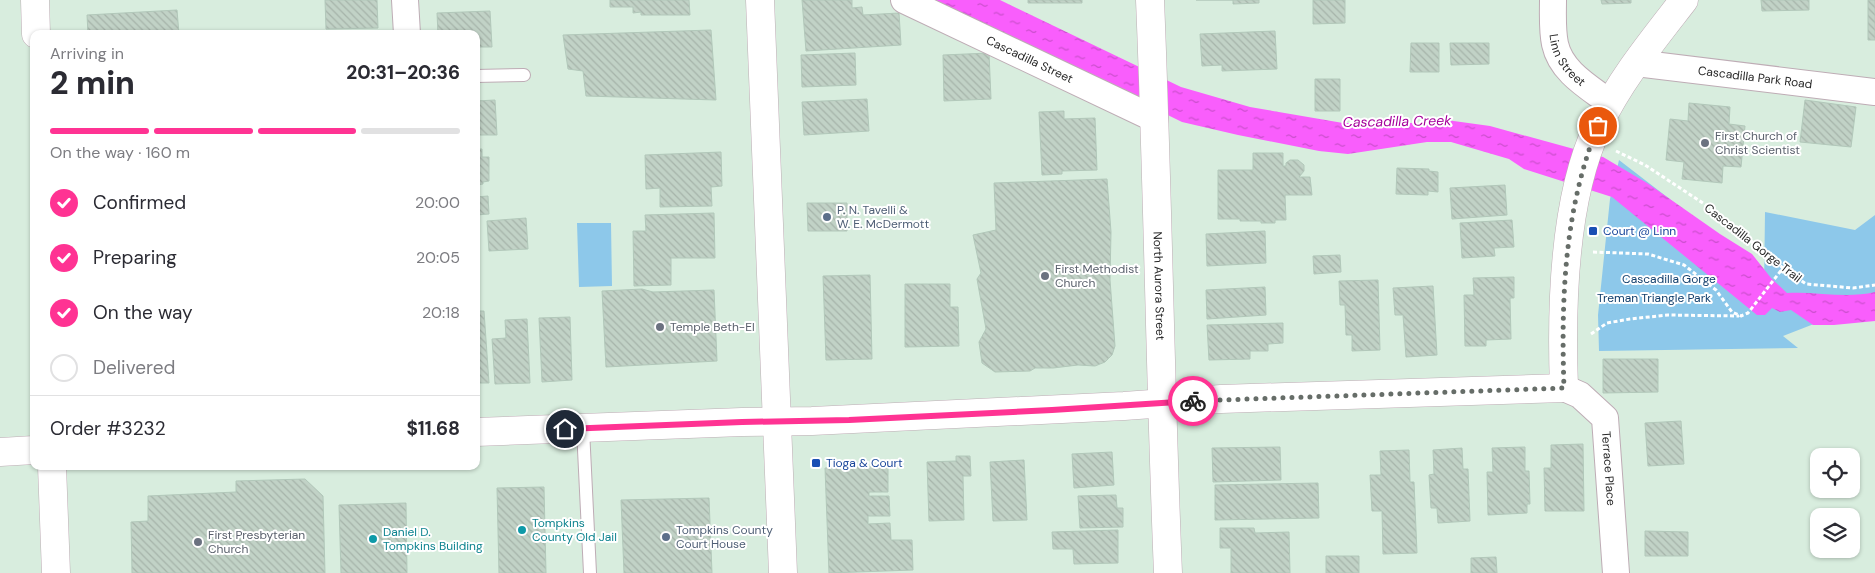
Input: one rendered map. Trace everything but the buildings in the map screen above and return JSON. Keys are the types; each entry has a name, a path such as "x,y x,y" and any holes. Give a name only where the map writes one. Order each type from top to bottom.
{"street":[{"path":"35,0 36,30"},
{"path":"406,0 407,30"},
{"path":"760,0 783,573"},
{"name":"Cascadilla Street","path":"904,0 1155,120"},
{"name":"North Aurora Street","path":"1150,0 1168,573"},
{"name":"Linn Street","path":"1553,0 1555,43 1562,63 1569,72 1610,103"},
{"path":"480,432 821,421 1162,404 1221,399 1564,388 1562,346 1567,260 1569,233 1576,193 1603,148 1610,103 1636,63 1684,0"},
{"name":"Cascadilla Park Road","path":"1636,63 1875,92"},
{"name":"Terrace Place","path":"1564,388 1580,395 1606,418 1616,573"},
{"path":"0,452 30,450"},
{"path":"52,470 56,573"}],"lane":[{"path":"480,76 524,75"},
{"path":"583,429 590,573"}],"path":[{"name":"Cascadilla Gorge Trail","path":"1603,148 1645,165 1718,213 1783,268 1806,284 1853,288 1875,285"},
{"path":"1587,252 1648,254 1684,265 1716,290 1732,312 1742,316"},
{"path":"1591,334 1607,324 1630,319 1668,315 1742,316 1748,313 1783,268"}],"green space":[{"name":"Cascadilla Gorge","path":"1619,160 1719,237 1764,291 1765,212 1855,230 1875,215 1875,304 1855,308 1783,336 1798,348 1599,351 1598,315 1610,199"},
{"path":"577,223 611,223 612,286 579,287"}],"water":[{"path":"933,0 1000,0 1181,87 1250,107 1343,123 1426,123 1432,118 1490,126 1603,157 1647,183 1752,254 1771,278 1787,293 1853,295 1875,292 1875,321 1813,325 1791,310 1780,312 1772,308 1765,315 1757,315 1612,197 1524,169 1509,159 1451,142 1427,142 1348,154 1319,151 1182,122"}],"way so far":[{"path":"1193,401 1564,388 1562,346 1569,233 1580,174 1598,126"}],"place":[{"name":"First Church of Christ Scientist","path":"1705,143"},
{"name":"P. N. Tavelli & W. E. McDermott","path":"827,217"},
{"name":"Court @ Linn","path":"1593,231"},
{"name":"First Methodist Church","path":"1045,276"},
{"name":"Temple Beth-El","path":"660,327"},
{"name":"Tioga & Court","path":"816,463"},
{"name":"Tompkins County Old Jail","path":"522,530"},
{"name":"Tompkins County Court House","path":"666,537"},
{"name":"Daniel D. Tompkins Building","path":"373,539"},
{"name":"First Presbyterian Church","path":"198,542"}],"route":[{"path":"565,429 849,420 1193,401"}],"water label":[{"name":"Cascadilla Creek","path":"1397,121"}],"park label":[{"name":"Treman Triangle Park","path":"1654,298"}]}
